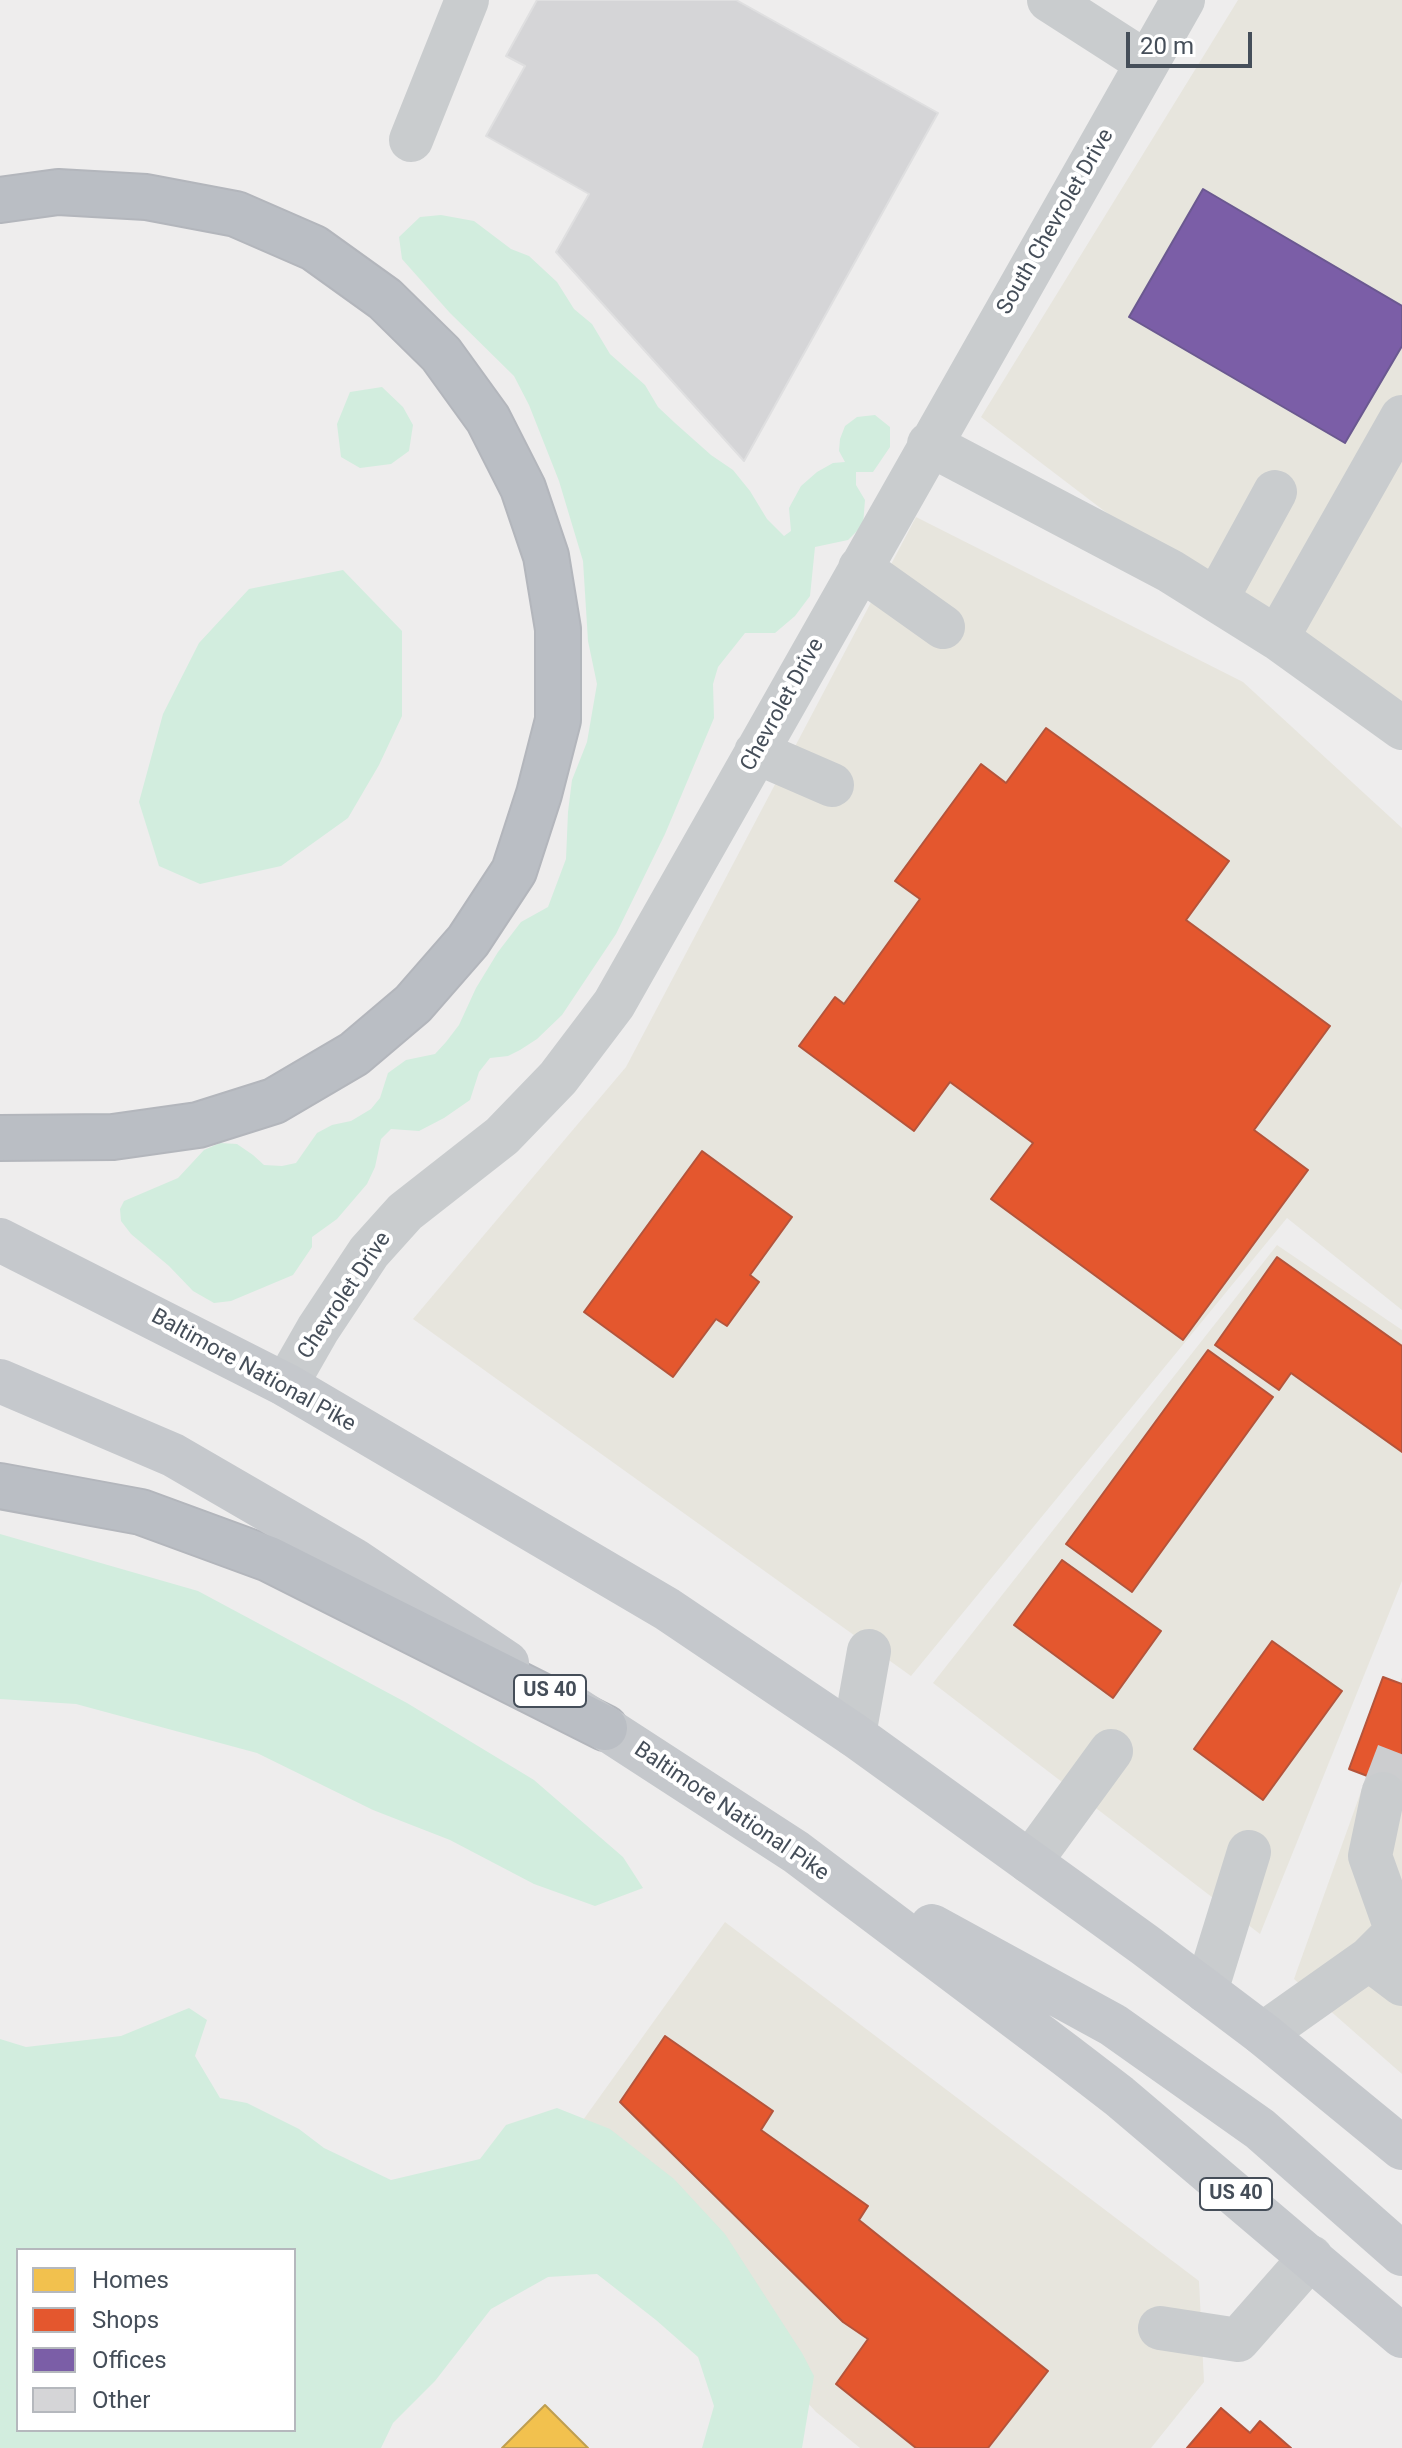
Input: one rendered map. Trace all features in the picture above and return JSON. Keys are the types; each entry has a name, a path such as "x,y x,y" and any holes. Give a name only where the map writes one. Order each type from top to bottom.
{"highway":[{"path":"0,200 58,192 146,197 236,214 314,248 385,299 441,354 488,419 523,488 546,556 558,629 558,720 539,794 514,871 468,941 413,1004 354,1054 274,1101 198,1125 113,1137 0,1138"},
{"path":"0,1486 141,1512 269,1559 605,1728"}],"main road":[{"name":"Baltimore National Pike","path":"0,1240 286,1385 667,1609 854,1735 1206,1991 1402,2148"},
{"name":"Baltimore National Pike","path":"0,1381 173,1455 328,1545 796,1852 1119,2096 1402,2336"},
{"path":"796,1852 1113,2025 1260,2129 1402,2254"}],"street":[{"path":"411,140 467,0"},
{"path":"1049,0 1147,63"},
{"name":"South Chevrolet Drive","path":"929,444 1183,0"},
{"path":"1277,638 1402,417"},
{"path":"929,444 1157,564 1277,638 1402,728"},
{"name":"Chevrolet Drive","path":"286,1385 318,1329 369,1252 405,1212 502,1136 558,1078 614,1004 929,444"},
{"path":"1216,600 1275,492"},
{"path":"860,568 943,627"},
{"path":"756,752 832,785"},
{"path":"854,1735 869,1651"},
{"path":"1030,1862 1111,1751"},
{"path":"1263,2034 1393,1950 1370,1856 1383,1794"},
{"path":"1206,1991 1249,1852"},
{"path":"1160,2328 1238,2340 1311,2257"}],"shaded area":[{"path":"1238,0 1402,0 1402,738 981,417"},
{"path":"916,517 1243,682 1402,828 1402,1310 1287,1218 911,1676 413,1319 626,1067"},
{"path":"1277,1245 1402,1330 1402,1581 1260,1934 933,1683"},
{"path":"1402,1677 1402,2074 1294,1979"},
{"path":"725,1922 1199,2281 1204,2382 1151,2448 860,2448 816,2412 568,2141"}],"green space":[{"path":"441,215 474,221 511,249 529,256 557,282 574,309 592,324 610,354 645,385 658,407 711,455 733,470 767,519 784,536 791,531 789,508 801,486 833,463 845,462 839,451 845,426 857,417 875,415 890,427 890,447 873,472 856,472 856,485 865,500 863,525 848,540 815,547 810,596 795,616 775,633 745,633 718,667 713,684 714,718 665,834 616,934 562,1015 537,1039 520,1050 508,1056 490,1058 479,1072 470,1100 444,1118 419,1131 391,1129 381,1139 375,1167 367,1184 337,1219 312,1237 312,1247 293,1275 231,1301 214,1303 193,1291 131,1234 121,1221 120,1209 124,1201 178,1178 204,1150 220,1143 237,1144 264,1165 296,1163 317,1133 332,1125 351,1121 371,1109 380,1098 388,1073 406,1060 435,1054 446,1042 459,1025 476,988 498,952 521,922 548,907 566,859 572,780 587,742 597,684 588,641 583,561 559,481 514,376 450,313 402,259 399,237 420,217"},
{"path":"382,387 403,407 413,425 409,451 391,464 360,468 341,457 337,424 350,392"},
{"path":"343,570 402,631 402,716 379,765 348,818 281,866 200,884 159,866 139,802 163,714 199,643 249,589"},
{"path":"0,1534 198,1591 407,1703 534,1780 623,1857 643,1888 595,1906 534,1884 450,1840 373,1810 257,1753 76,1704 0,1699"},
{"path":"189,2008 207,2020 195,2056 220,2098 247,2103 299,2129 324,2148 391,2180 480,2159 506,2125 557,2108 610,2129 674,2179 725,2234 802,2353 814,2376 802,2448 702,2448 714,2406 698,2357 597,2274 548,2277 491,2309 435,2381 393,2423 381,2448 0,2448 0,2039 26,2047 121,2036"}],"building: Homes":[{"path":"545,2405 588,2448 502,2448"}],"building: Shops":[{"path":"1046,728 1229,861 1186,920 1330,1026 1254,1130 1308,1170 1183,1340 991,1199 1033,1143 950,1082 914,1131 799,1046 835,997 844,1004 920,899 895,881 981,764 1006,783"},
{"path":"702,1151 792,1217 750,1275 759,1282 727,1326 716,1319 673,1377 584,1312"},
{"path":"1277,1257 1402,1346 1402,1452 1291,1373 1279,1390 1215,1345"},
{"path":"1208,1350 1273,1397 1132,1592 1066,1544"},
{"path":"1062,1560 1161,1631 1113,1698 1014,1625"},
{"path":"1272,1641 1342,1691 1263,1800 1194,1749"},
{"path":"1383,1677 1402,1684 1402,1801 1370,1777 1349,1769"},
{"path":"665,2036 773,2111 761,2130 868,2206 859,2220 1048,2371 988,2448 916,2448 836,2384 868,2339 843,2322 620,2102"},
{"path":"1221,2408 1250,2433 1260,2421 1291,2448 1187,2448"}],"building: Offices":[{"path":"1203,189 1402,306 1402,346 1345,443 1129,317"}],"building: Other":[{"path":"537,0 736,0 938,113 744,461 556,252 589,194 486,136 525,66 506,56"}],"tunnel":[{"path":"1383,1794 1402,1744"}]}
